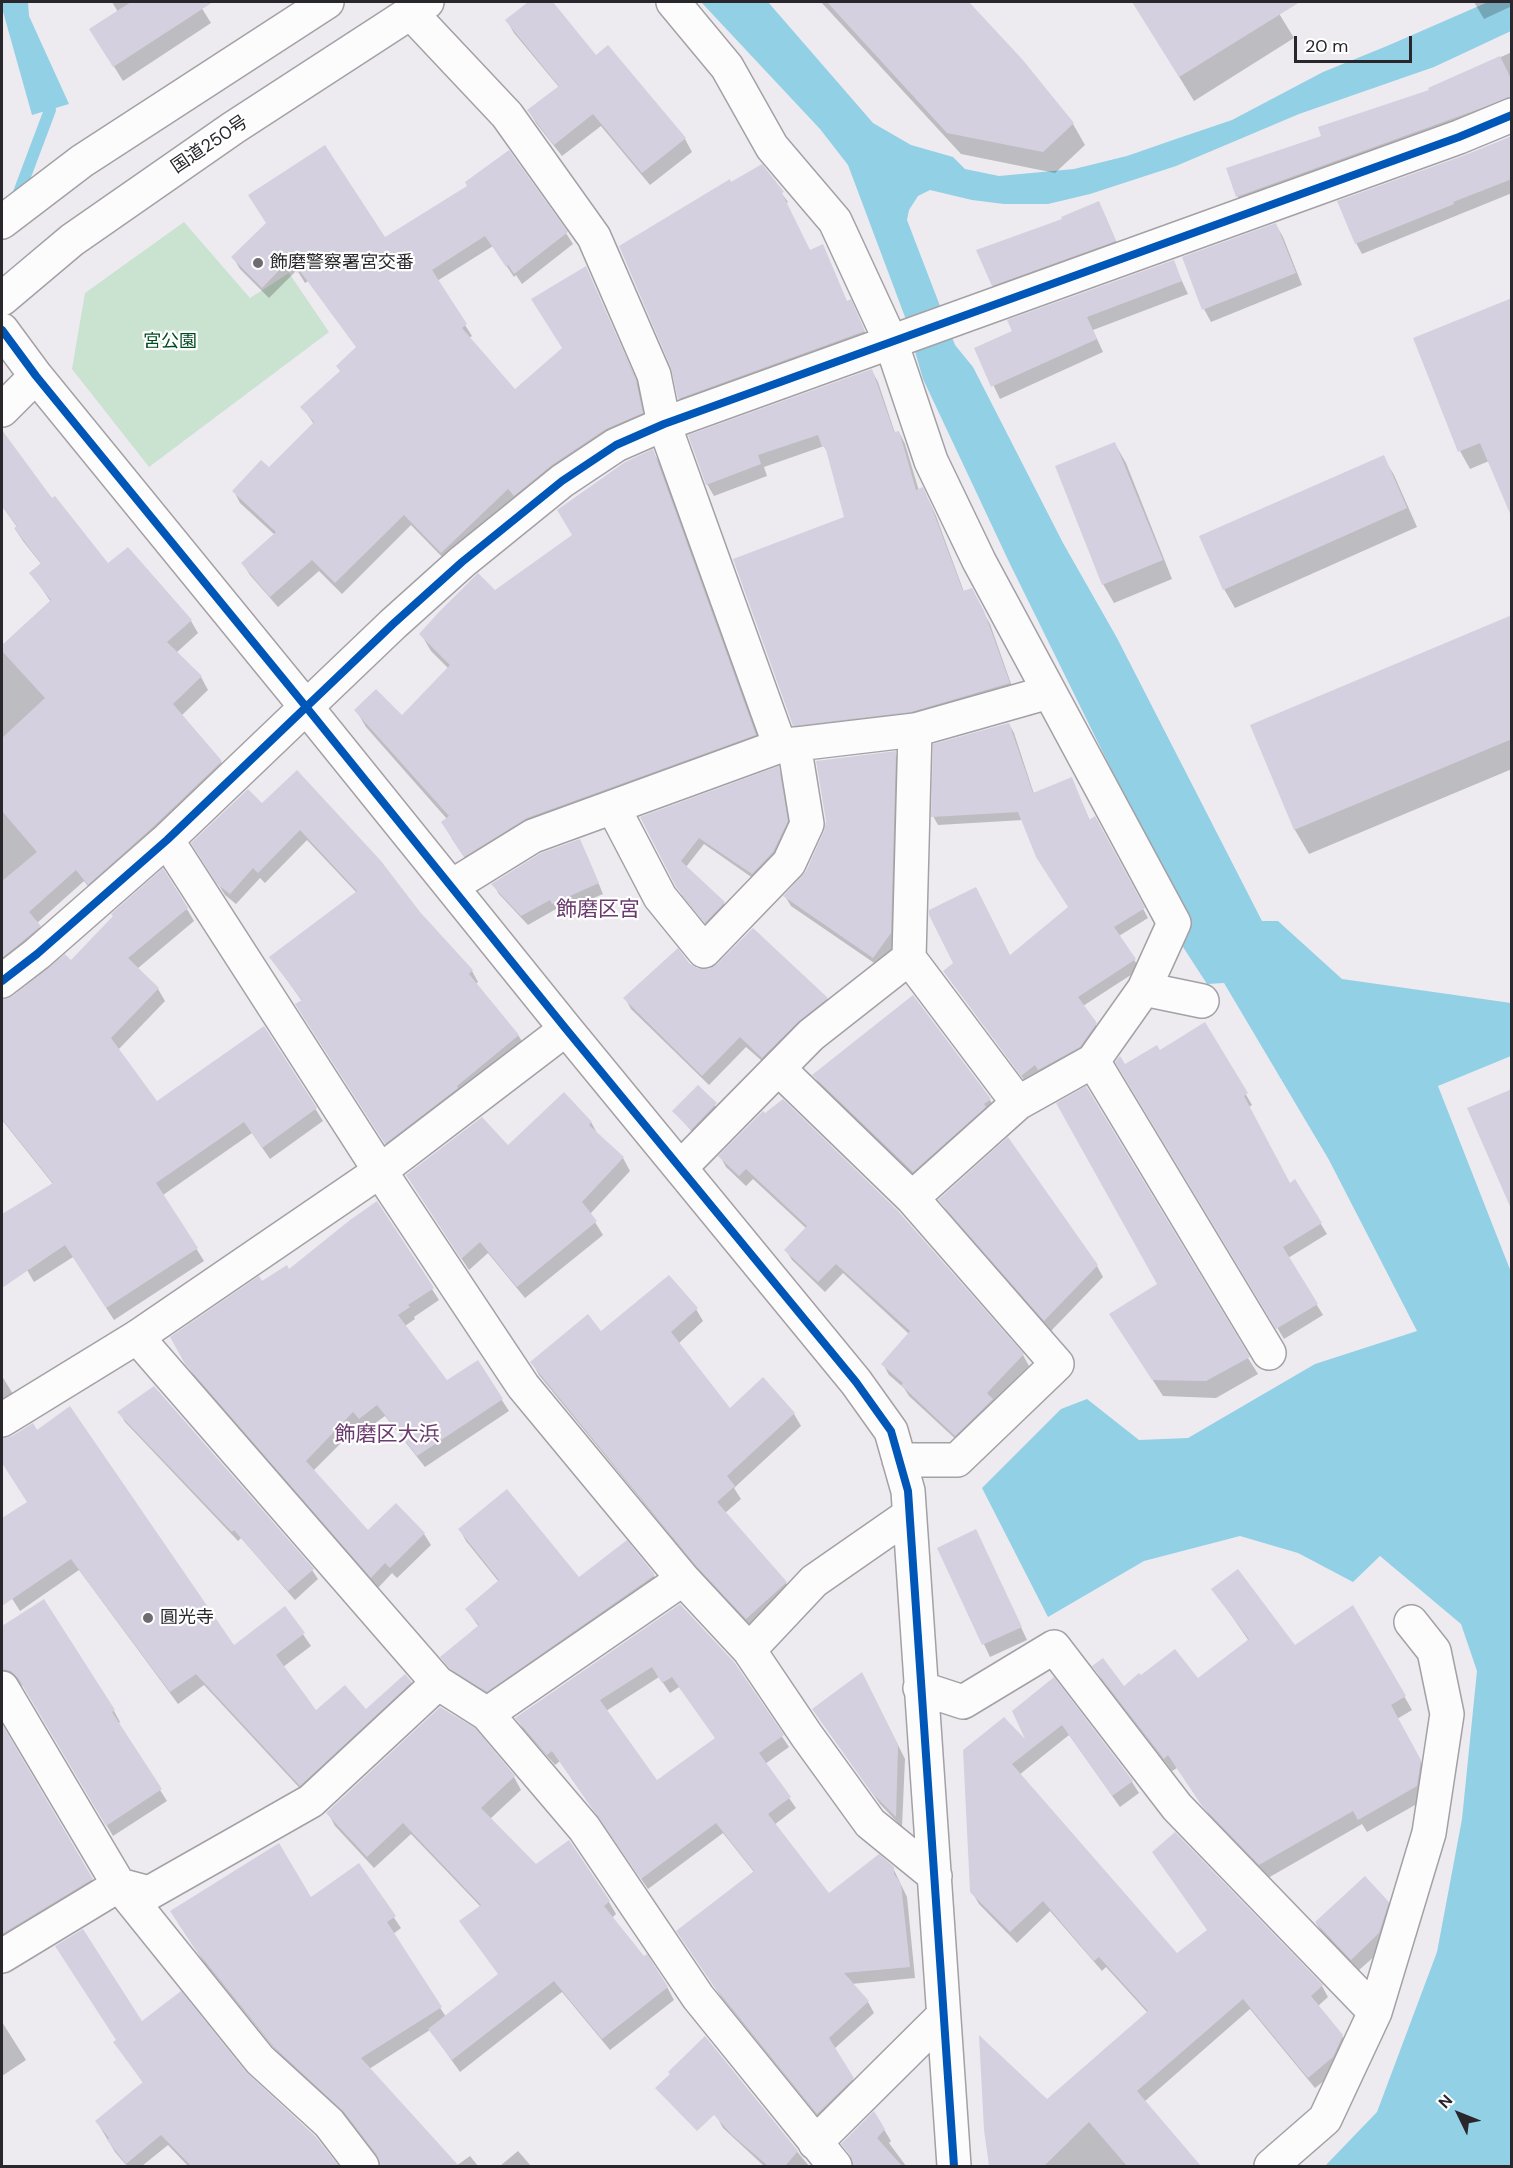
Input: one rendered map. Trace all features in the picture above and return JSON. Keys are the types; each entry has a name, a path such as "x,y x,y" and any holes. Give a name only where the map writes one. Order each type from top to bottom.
{"main road":[{"path":"2,222 82,161 327,2"},
{"path":"673,2 727,67 772,147 835,221 891,342 931,461 979,561 1174,923 1144,990 1093,1061 1018,1103 912,1198"},
{"path":"419,7 507,115 594,237 654,375 664,424 787,745 807,824 789,863 704,951 660,897 613,807"},
{"name":"国道250号","path":"2,299 72,240 233,128 419,7"},
{"path":"2,981 37,954 167,840 393,624 453,570 562,481 616,445 664,424 1459,137 1512,115"},
{"path":"2,330 36,376 566,1029 856,1382 891,1431 908,1491 954,2166"},
{"path":"2,410 36,376"},
{"path":"452,886 533,836 787,745 915,730 1048,692"},
{"path":"915,730 909,958 1018,1103"},
{"path":"167,840 380,1171 523,1386 683,1579 749,1650 870,1823 935,1876"},
{"path":"681,1167 812,1035 909,958"},
{"path":"1144,990 1202,1001"},
{"path":"2,1420 137,1337 380,1171 566,1029"},
{"path":"1093,1061 1269,1353"},
{"path":"778,1069 912,1198 1057,1364 957,1460 899,1460"},
{"path":"137,1337 438,1683 487,1714 584,1828 698,1996 818,2157 943,2016"},
{"path":"749,1650 814,1581 909,1515"},
{"path":"487,1714 683,1579"},
{"path":"1271,2166 1325,2119 1375,2012 1429,1833 1447,1714 1434,1651 1411,1622"},
{"path":"920,1689 963,1702 1054,1647 1177,1807 1375,2012"},
{"path":"2,1956 119,1885 149,1893 311,1801 438,1683"},
{"path":"2,1688 119,1885 260,2060 328,2123 362,2166"}],"green space":[{"name":"宮公園","path":"184,222 250,298 289,273 329,332 149,467 72,369 85,293"}],"water":[{"path":"2,2 28,2 29,16 69,104 32,115"},
{"path":"701,2 768,2 873,123 911,145 953,157 965,169 999,176 1074,169 1127,156 1232,120 1323,72 1488,2 1511,2 1511,31 1434,67 1299,114 1176,166 1090,194 1048,204 1004,204 972,200 930,190 918,196 909,210 907,220 955,345 973,367 1063,543 1117,638 1262,921 1278,921 1342,979 1511,1003 1511,1056 1438,1086 1511,1272 1511,2166 1325,2166 1377,2112 1437,1952 1462,1819 1477,1671 1461,1624 1380,1556 1353,1582 1298,1553 1240,1536 1144,1561 1048,1617 982,1488 1061,1409 1087,1399 1139,1440 1188,1438 1315,1364 1417,1331 1329,1160 1224,983 1207,984 1183,947 1188,925 1010,564 923,379 905,317 848,165 820,129"}],"building":[{"path":"131,2 213,2 113,67 89,29"},
{"path":"528,2 553,2 596,55 608,45 686,138 642,173 593,114 554,145 527,110 559,86 505,20"},
{"path":"827,2 969,2 1022,59 1074,123 1043,152 947,133"},
{"path":"1132,2 1300,2 1179,77"},
{"path":"1500,56 1512,81 1512,97 1236,197 1226,168 1321,136 1318,127 1429,90 1428,88"},
{"path":"1512,136 1512,179 1355,244 1337,201"},
{"path":"325,145 385,237 467,186 465,182 509,150 568,232 514,274 508,265 506,267 485,236 432,270 467,324 462,328 515,389 562,348 531,299 586,266 636,381 643,413 606,429 552,465 514,496 508,489 441,553 404,515 335,583 312,560 270,597 241,563 276,532 232,491 261,460 269,467 314,422 300,407 340,371 336,366 356,347 300,271 297,273 289,260 262,288 231,257 266,223 248,195"},
{"path":"762,164 784,192 782,193 810,250 823,244 847,301 851,299 865,331 678,399 671,368 619,246 730,179 731,182"},
{"path":"1099,201 1116,241 992,286 976,250 1062,219 1061,217"},
{"path":"1276,223 1296,273 1202,310 1182,257"},
{"path":"1174,260 1182,281 1087,317 1097,339 991,387 974,348 1012,331 1007,320"},
{"path":"1512,298 1511,516 1480,443 1458,452 1413,338"},
{"path":"872,369 894,432 899,431 916,490 923,487 963,591 972,588 984,611 1010,683 911,712 793,726 733,559 844,517 825,446 822,447 818,435 758,455 761,464 706,485 688,435"},
{"path":"2,430 52,498 55,496 108,563 128,547 192,620 167,642 202,676 173,704 222,761 88,885 76,870 29,912 41,926 2,958 2,881 37,852 2,811 2,738 45,698 2,651 2,645 51,600 29,573 41,563 14,528 17,526 2,506"},
{"path":"1115,442 1163,560 1102,585 1055,466"},
{"path":"653,449 756,735 527,818 464,857 441,822 449,816 354,710 376,689 402,715 450,665 419,634 438,613 478,573 495,590 572,535 557,510 625,462"},
{"path":"1384,455 1407,508 1223,590 1199,536"},
{"path":"1512,615 1512,739 1294,830 1250,725"},
{"path":"1009,723 1033,793 1072,777 1089,820 1095,816 1145,908 1114,927 1136,959 1078,997 1097,1023 1080,1047 1038,1070 1035,1065 1021,1076 943,971 953,963 929,915 929,910 976,887 1010,955 1068,907 1036,857 1018,812 931,817 933,744"},
{"path":"896,751 891,933 873,958 783,896 806,871 824,831 826,821 816,761"},
{"path":"779,766 788,821 773,852 752,874 699,838 681,861 725,902 705,923 676,887 640,817"},
{"path":"297,770 381,861 420,912 473,970 469,974 519,1035 457,1086 458,1088 385,1144 295,1004 302,1000 269,957 357,891 300,830 258,873 253,868 230,894 217,884 191,843 248,789 262,803"},
{"path":"580,839 599,883 552,904 550,900 521,916 491,884 541,853"},
{"path":"163,868 188,908 128,958 159,988 111,1038 157,1101 264,1026 317,1108 262,1148 244,1122 156,1183 198,1248 106,1308 65,1245 2,1288 2,1214 53,1183 2,1119 2,999 13,996 65,954 71,960 113,916 111,914"},
{"path":"753,928 828,998 798,1022 762,1058 740,1037 702,1076 623,998 678,948 689,963 697,968 709,969"},
{"path":"913,995 991,1099 984,1104 986,1107 913,1172 812,1075"},
{"path":"1205,1022 1248,1093 1244,1096 1290,1183 1295,1179 1322,1223 1283,1247 1318,1304 1276,1329 1115,1062 1120,1056 1125,1064 1157,1045 1160,1050"},
{"path":"698,1085 717,1103 691,1130 672,1111"},
{"path":"1086,1086 1250,1357 1206,1381 1152,1380 1109,1314 1157,1284 1056,1103"},
{"path":"1512,1089 1512,1211 1467,1108"},
{"path":"564,1092 592,1122 589,1125 624,1157 582,1202 597,1221 517,1287 480,1242 461,1259 406,1175 482,1117 508,1145"},
{"path":"783,1099 898,1211 1024,1354 987,1393 993,1399 955,1436 881,1364 910,1331 836,1264 818,1282 784,1250 807,1226 746,1169 739,1176 718,1156 763,1111 765,1113"},
{"path":"1008,1137 1098,1265 1044,1321 938,1200"},
{"path":"377,1201 434,1288 408,1305 410,1307 398,1315 447,1380 478,1360 503,1399 417,1456 377,1405 359,1419 353,1412 306,1461 368,1530 396,1503 425,1533 390,1568 385,1563 371,1578 185,1364 170,1337 259,1276 262,1281 287,1265 289,1269"},
{"path":"669,1275 698,1308 671,1332 730,1408 763,1377 795,1413 727,1476 735,1486 717,1502 787,1582 746,1619 697,1567 530,1362 588,1314 601,1331"},
{"path":"154,1386 314,1569 288,1591 234,1530 232,1532 117,1412"},
{"path":"70,1406 234,1645 285,1606 305,1633 276,1655 316,1710 345,1685 366,1709 405,1674 412,1682 300,1786 196,1674 170,1692 71,1559 2,1606 2,1518 27,1502 2,1463 2,1439 12,1436 33,1423 37,1430"},
{"path":"507,1489 579,1577 627,1540 655,1575 487,1692 450,1669 440,1657 479,1625 465,1609 499,1580 458,1529"},
{"path":"976,1529 1022,1627 982,1645 937,1548"},
{"path":"1238,1569 1295,1645 1353,1605 1406,1696 1391,1705 1421,1760 1417,1786 1358,1820 1353,1811 1259,1865 1202,1806 1168,1755 1164,1759 1092,1666 1103,1658 1124,1686 1175,1649 1198,1678 1249,1639 1211,1589"},
{"path":"44,1599 115,1710 112,1712 162,1789 106,1826 18,1678 11,1671 2,1669 2,1626"},
{"path":"680,1604 734,1662 784,1735 759,1753 791,1797 768,1814 829,1893 879,1854 894,1867 894,1874 901,1884 910,1967 844,1973 869,2001 829,2038 854,2078 817,2114 713,1985 676,1931 754,1871 716,1823 641,1879 552,1751 547,1755 515,1718","holes":["652,1667 662,1683 672,1677 715,1738 657,1780 600,1700"]},
{"path":"862,1672 898,1745 896,1817 871,1792 812,1709"},
{"path":"1054,1677 1133,1781 1112,1796 1062,1725 1012,1764 1177,1953 1207,1930 1152,1852 1175,1832 1323,1985 1311,1996 1343,2035 1333,2057 1308,2078 1243,1999 1137,2091 1201,2166 1127,2166 1089,2122 1044,2166 989,2166 984,2130 979,2035 1047,2099 1148,2011 1099,1957 1094,1961 1043,1901 1010,1932 970,1892 963,1750 1004,1717 1025,1739 1012,1711"},
{"path":"440,1707 475,1728 515,1776 481,1808 536,1864 569,1840 610,1901 604,1906 644,1956 647,1954 668,1987 602,2039 554,1981 452,2060 428,2029 498,1974 459,1921 481,1905 403,1823 367,1857 326,1813"},
{"path":"2,1724 93,1879 2,1934"},
{"path":"279,1843 311,1897 359,1863 396,1916 387,1922 442,2007 361,2058 459,2166 380,2166 377,2155 344,2112 274,2047 196,1950 170,1911"},
{"path":"1365,1876 1389,1902 1379,1933 1351,1960 1315,1922"},
{"path":"83,1929 142,2021 181,1991 246,2072 315,2136 339,2166 191,2166 161,2135 126,2164 95,2121 143,2082 113,2042 116,2040 55,1946"},
{"path":"705,2036 798,2151 785,2166 768,2166 732,2135 714,2115 697,2131 655,2088"},
{"path":"874,2111 885,2129 877,2138 902,2166 853,2166 850,2155 841,2144"}],"waterway":[{"path":"15,203 50,110 46,95"}],"cycle path":[{"path":"2,981 37,954 167,840 393,624 462,562 562,481 616,445 664,424 1459,137 1512,115"},
{"path":"2,330 36,376 566,1029 856,1382 891,1431 908,1491 954,2166"}],"place":[{"name":"飾磨警察署宮交番","path":"258,263"},
{"name":"圓光寺","path":"148,1618"}],"district":[{"name":"飾磨区宮","path":"598,910"},
{"name":"飾磨区大浜","path":"387,1435"}]}
